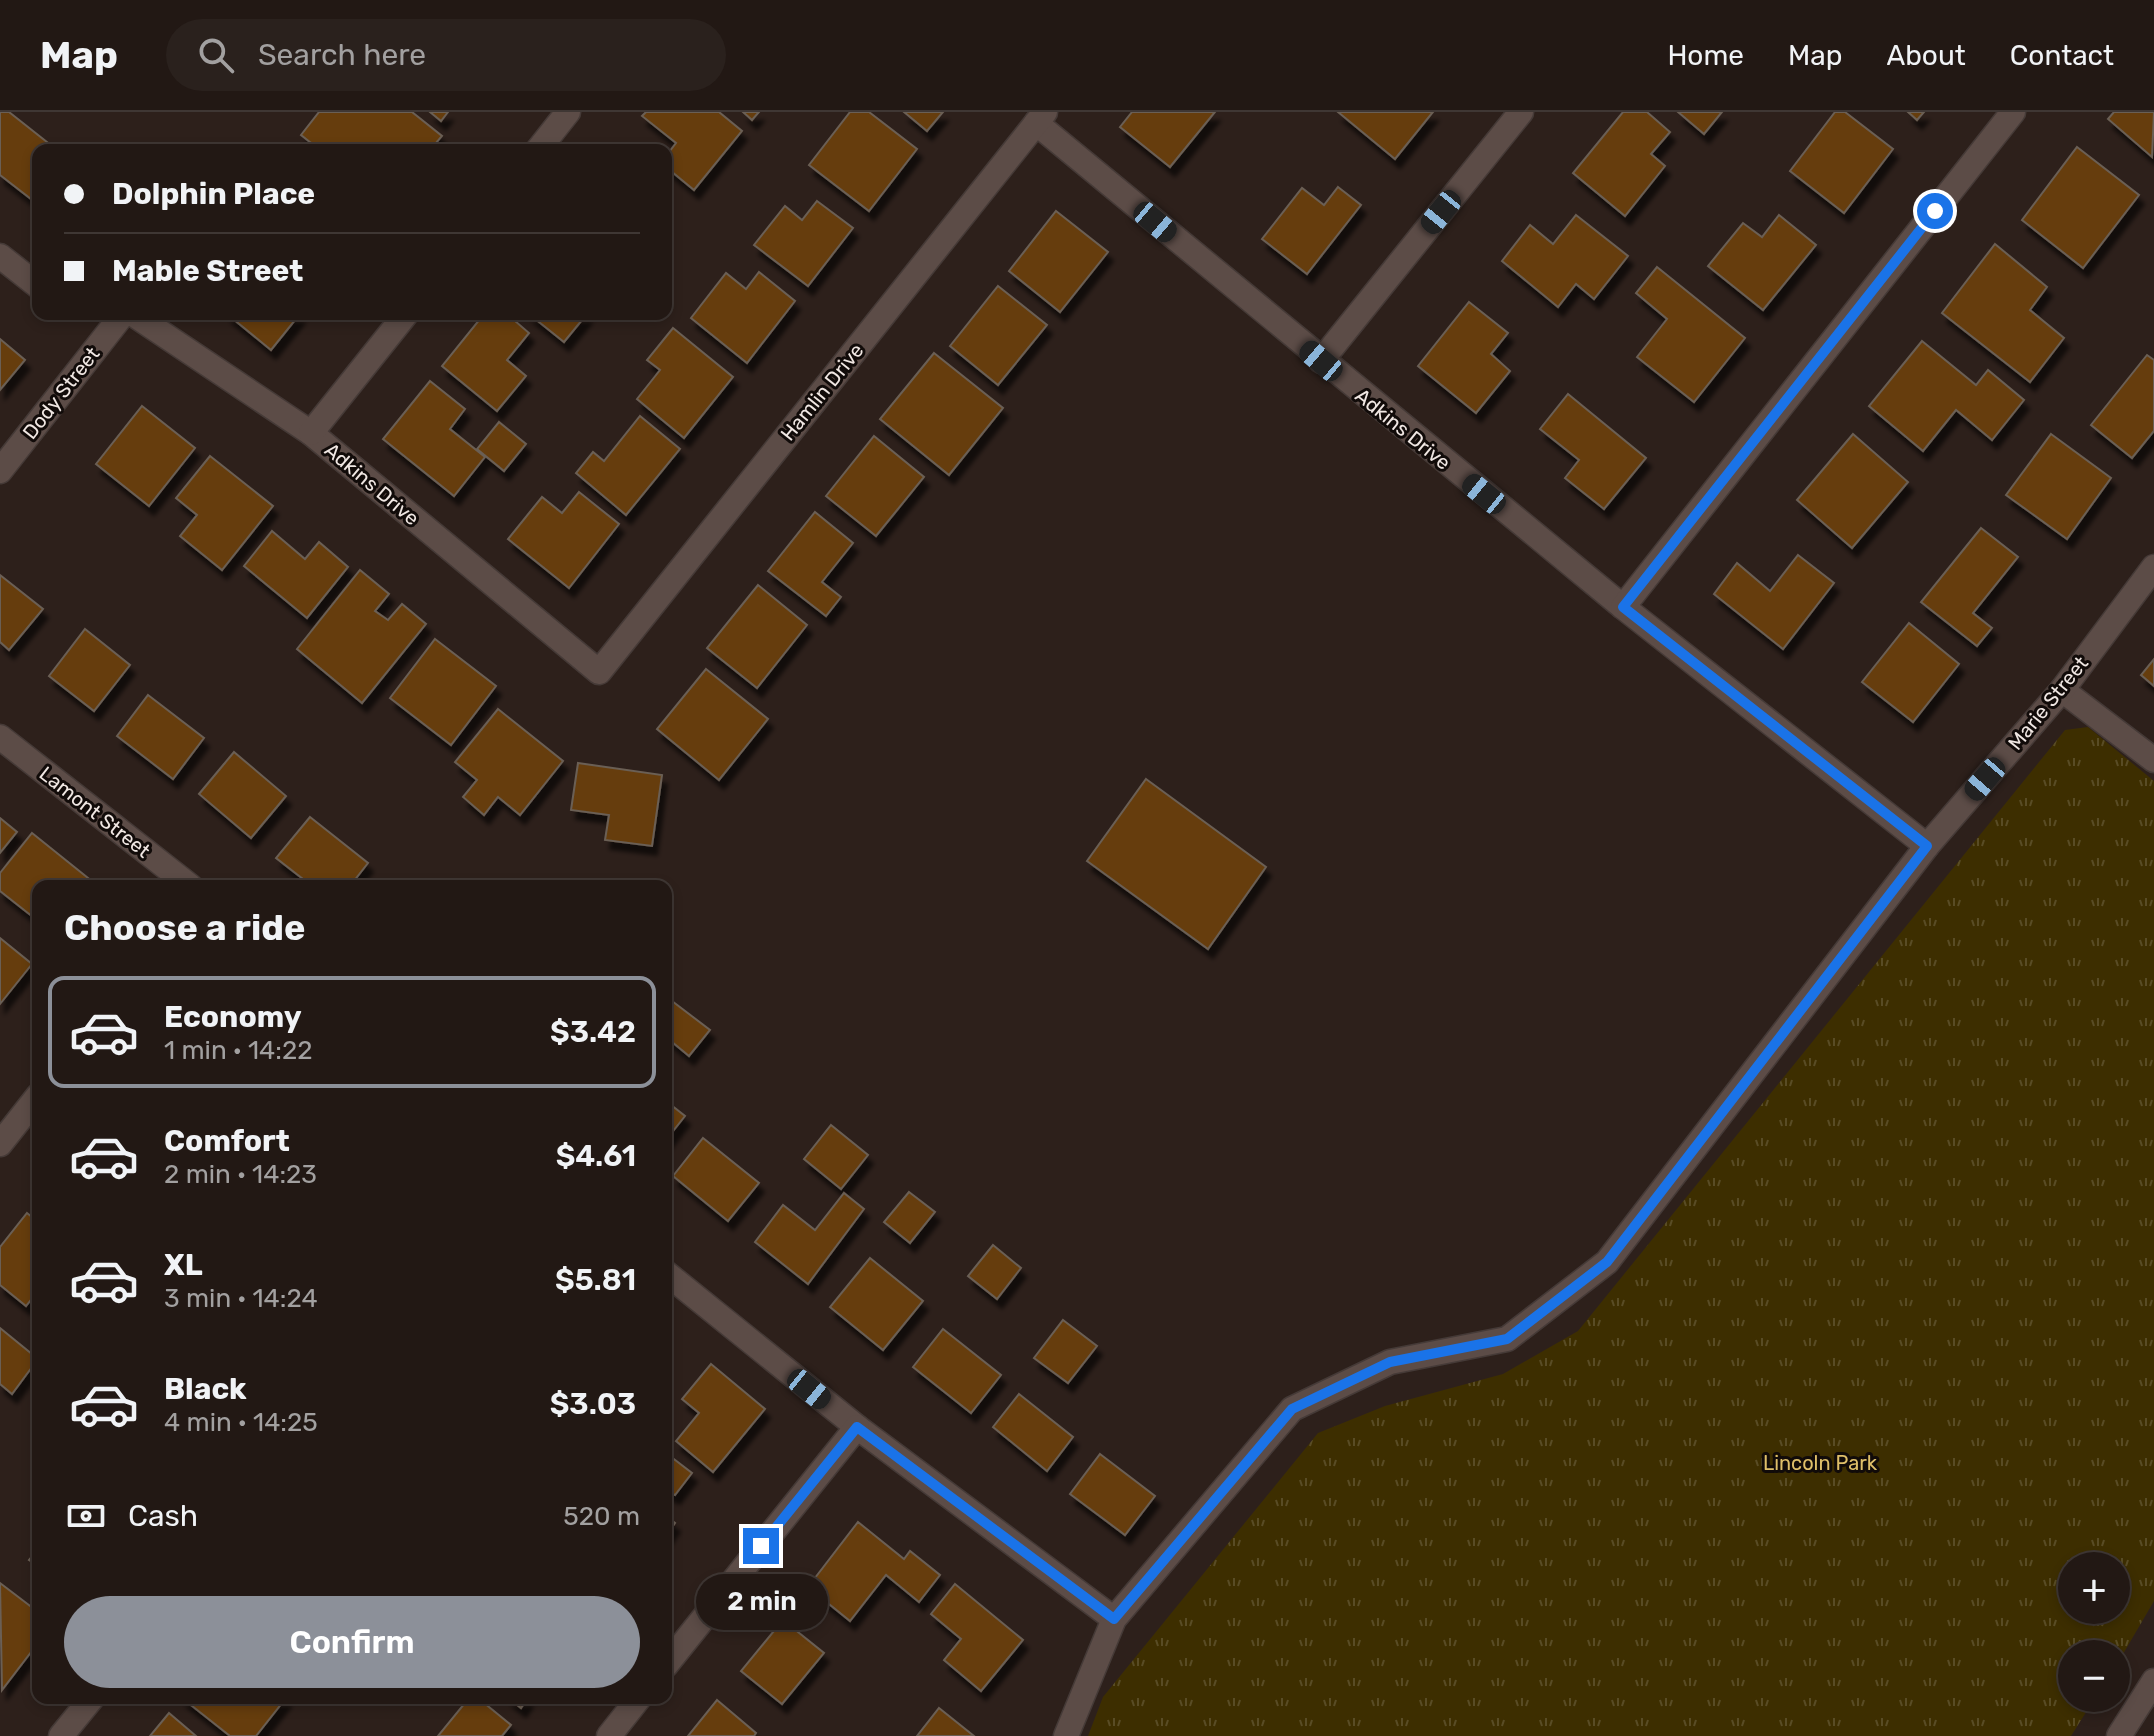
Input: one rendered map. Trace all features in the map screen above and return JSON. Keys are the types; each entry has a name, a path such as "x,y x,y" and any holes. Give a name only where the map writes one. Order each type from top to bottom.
{"street":[{"path":"543,144 568,112"},
{"path":"1321,361 1521,112"},
{"path":"1623,607 2013,112"},
{"name":"Adkins Drive","path":"1041,118 1321,361 1623,607 1927,846"},
{"name":"Hamlin Drive","path":"599,672 1041,118"},
{"path":"0,256 32,281"},
{"name":"Dody Street","path":"0,471 118,320"},
{"name":"Adkins Drive","path":"142,320 311,433 599,672"},
{"path":"311,433 401,320"},
{"name":"Marie Street","path":"1066,1736 1114,1619 1292,1409 1390,1362 1507,1339 1607,1262 1927,846 2062,690 2154,567"},
{"path":"2062,690 2154,760"},
{"name":"Lamont Street","path":"0,737 182,880"},
{"path":"0,1144 32,1104"},
{"path":"672,1278 857,1427 1114,1619"},
{"path":"672,1658 857,1427"},
{"path":"2119,1736 2154,1681"},
{"path":"61,1736 87,1704"},
{"path":"609,1736 634,1704"}],"green space":[{"name":"Lincoln Park","path":"2088,727 2154,781 2154,1601 2130,1642 2058,1640 2058,1712 2086,1712 2071,1736 1088,1736 1103,1697 1318,1433 1385,1406 1503,1374 1578,1331 2065,730"}],"building":[{"path":"0,112 9,112 49,144 32,144 31,199 0,175"},
{"path":"319,112 412,112 442,136 435,144 312,144 301,135"},
{"path":"430,112 448,112 441,121"},
{"path":"646,112 719,112 742,131 694,190 672,172 672,148 676,143 642,116"},
{"path":"743,112 759,112 752,120"},
{"path":"850,112 869,112 917,149 869,211 809,165"},
{"path":"904,112 943,112 927,131"},
{"path":"1132,112 1215,112 1170,167 1120,127"},
{"path":"1338,112 1433,112 1395,159"},
{"path":"1623,112 1647,112 1670,132 1651,154 1665,166 1625,216 1573,173"},
{"path":"1678,112 1722,112 1704,134"},
{"path":"1835,112 1845,112 1893,149 1844,213 1790,171"},
{"path":"1908,112 1924,112 1917,120"},
{"path":"2114,112 2154,112 2152,157 2108,119"},
{"path":"2077,147 2139,195 2083,268 2022,220"},
{"path":"1338,187 1361,205 1307,274 1262,239 1302,188 1324,205"},
{"path":"817,201 853,228 808,286 754,245 785,206 802,220"},
{"path":"1056,211 1108,252 1060,312 1009,271"},
{"path":"1576,215 1628,256 1594,299 1576,284 1558,307 1502,261 1530,225 1553,244"},
{"path":"1779,215 1816,245 1763,310 1708,266 1743,223 1762,237"},
{"path":"1995,244 2047,287 2030,310 2064,338 2030,382 1942,313"},
{"path":"1657,267 1745,338 1694,402 1637,357 1667,319 1636,293"},
{"path":"759,272 795,301 747,363 691,318 726,273 746,289"},
{"path":"998,286 1047,325 998,385 950,346"},
{"path":"1469,302 1508,333 1491,354 1510,371 1476,413 1418,366"},
{"path":"234,320 295,320 271,350"},
{"path":"479,320 514,320 529,333 507,360 526,376 497,411 442,366"},
{"path":"536,320 582,320 564,342"},
{"path":"673,328 733,377 684,438 637,399 660,370 647,360"},
{"path":"0,339 25,360 0,390"},
{"path":"1922,341 1976,385 1988,370 2024,400 1992,440 1956,410 1923,451 1869,406"},
{"path":"934,353 1003,408 949,475 880,419"},
{"path":"2147,355 2154,360 2154,431 2132,458 2091,425"},
{"path":"430,381 465,409 450,429 485,457 454,496 383,439"},
{"path":"1568,394 1646,458 1604,509 1565,478 1579,460 1540,429"},
{"path":"142,406 195,448 149,506 96,464"},
{"path":"640,416 680,449 626,515 576,473 593,452 604,461"},
{"path":"499,422 526,444 504,471 477,449"},
{"path":"1853,434 1908,482 1852,548 1797,500"},
{"path":"2051,434 2111,478 2067,539 2006,495"},
{"path":"874,436 924,477 876,536 826,496"},
{"path":"210,456 273,506 222,570 180,536 197,515 176,498"},
{"path":"579,492 619,524 569,588 508,539 542,497 562,513"},
{"path":"815,512 853,543 822,582 841,597 826,616 768,571"},
{"path":"1981,528 2018,557 1973,613 1992,628 1977,646 1921,602"},
{"path":"272,531 305,559 319,542 348,567 307,618 244,566"},
{"path":"1798,555 1834,583 1783,649 1714,594 1737,563 1770,591"},
{"path":"360,570 389,594 375,611 388,620 402,604 426,624 362,703 297,649"},
{"path":"0,575 43,609 9,650 0,642"},
{"path":"758,585 807,625 757,688 707,648"},
{"path":"1909,623 1959,664 1913,722 1862,682"},
{"path":"85,629 130,665 94,711 49,676"},
{"path":"435,639 496,686 451,745 390,698"},
{"path":"2154,659 2154,686 2141,675"},
{"path":"706,669 768,719 719,780 657,729"},
{"path":"148,695 204,738 173,779 117,736"},
{"path":"498,709 563,761 520,815 498,797 484,815 463,797 477,780 455,762"},
{"path":"234,752 286,796 251,838 199,794"},
{"path":"578,763 662,775 652,846 605,840 609,815 571,810"},
{"path":"1146,779 1266,867 1208,949 1087,861"},
{"path":"310,817 368,863 355,880 304,880 276,858"},
{"path":"0,818 17,832 0,853"},
{"path":"32,833 91,880 32,880 32,916 0,891 0,873"},
{"path":"0,938 32,964 0,1004"},
{"path":"672,1001 710,1030 689,1056 672,1042"},
{"path":"672,1106 685,1116 672,1132"},
{"path":"831,1125 868,1155 841,1189 804,1159"},
{"path":"703,1138 759,1183 728,1221 673,1176"},
{"path":"909,1192 935,1212 910,1243 884,1222"},
{"path":"844,1193 864,1209 808,1284 755,1242 783,1205 815,1230"},
{"path":"27,1213 32,1217 32,1298 26,1306 0,1285 0,1247"},
{"path":"993,1245 1021,1268 997,1299 968,1276"},
{"path":"870,1258 923,1301 883,1350 830,1307"},
{"path":"1063,1320 1097,1346 1068,1383 1034,1358"},
{"path":"0,1328 32,1354 32,1367 12,1394 0,1384"},
{"path":"943,1329 1001,1375 971,1413 913,1367"},
{"path":"711,1364 765,1409 713,1472 676,1441 699,1413 682,1399"},
{"path":"1019,1394 1073,1437 1047,1471 993,1427"},
{"path":"1100,1454 1155,1496 1125,1535 1070,1494"},
{"path":"672,1458 692,1473 675,1495 672,1494"},
{"path":"858,1522 904,1559 910,1551 940,1575 919,1602 886,1575 850,1621 808,1587"},
{"path":"0,1583 32,1607 32,1651 2,1690"},
{"path":"955,1584 1023,1640 981,1691 944,1660 961,1639 931,1614"},
{"path":"783,1620 824,1653 782,1704 741,1671"},
{"path":"717,1700 756,1733 754,1736 688,1736"},
{"path":"190,1704 281,1704 256,1736 230,1736"},
{"path":"464,1704 485,1704 511,1725 502,1736 438,1736"},
{"path":"939,1708 974,1736 917,1736"},
{"path":"169,1713 196,1736 150,1736"}],"route":[{"path":"761,1546 857,1427 1114,1619 1292,1409 1390,1362 1507,1339 1607,1262 1927,846 1623,607 1935,211"}]}
